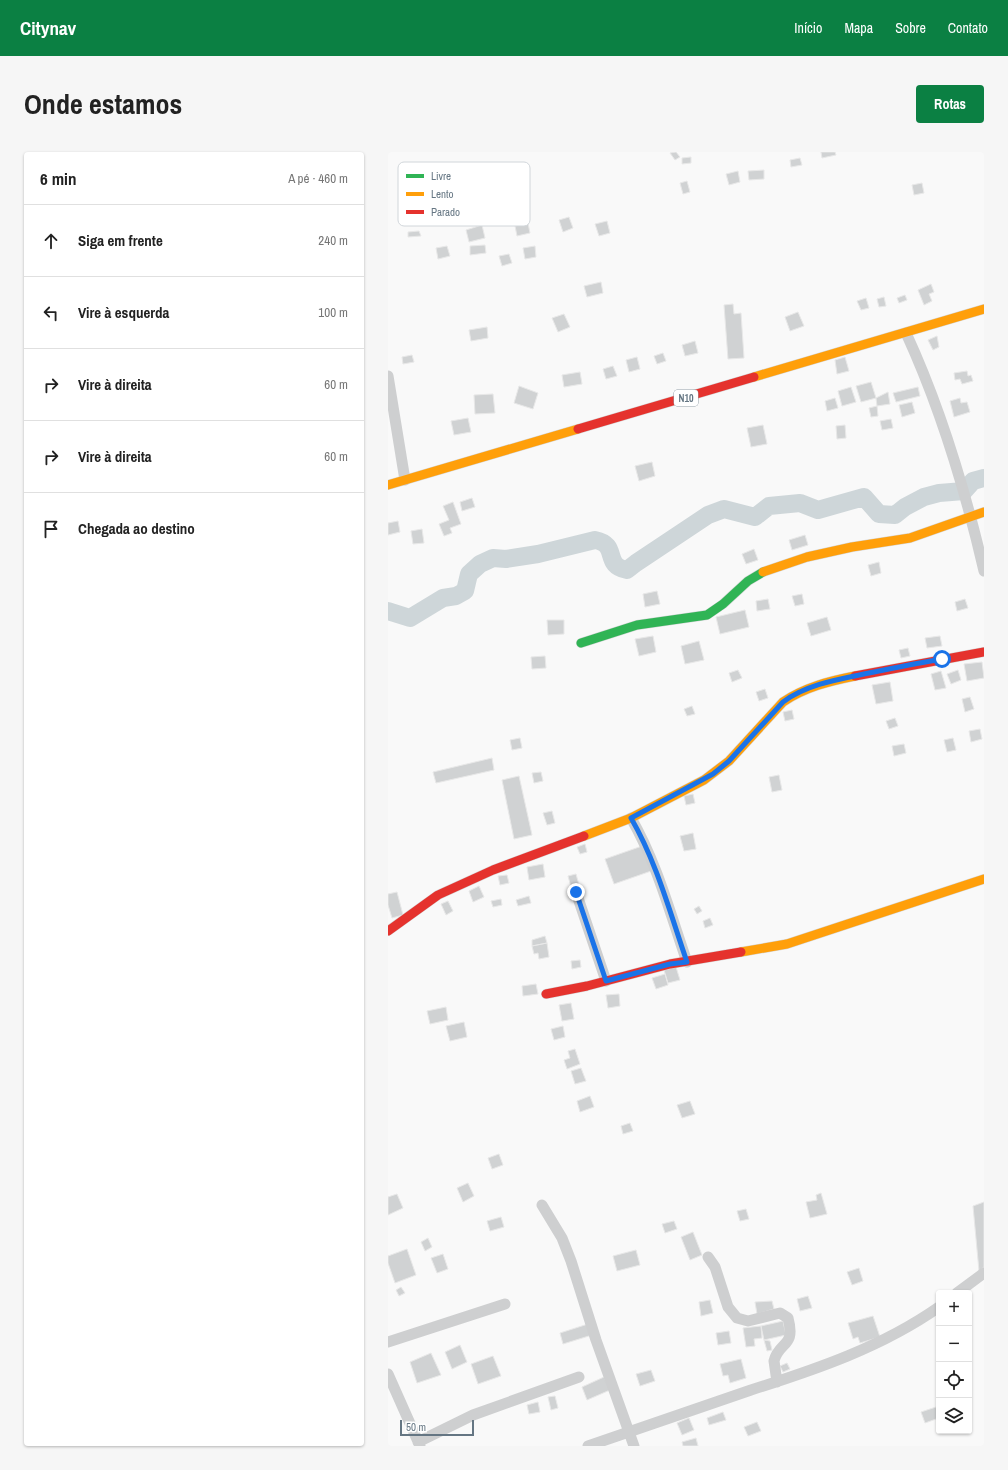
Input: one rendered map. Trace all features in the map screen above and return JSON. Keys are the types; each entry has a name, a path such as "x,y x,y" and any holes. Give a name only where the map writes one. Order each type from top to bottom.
{"street":[{"name":"N10","path":"388,485 984,309"},
{"path":"906,333 941,418 960,474 984,571"},
{"path":"388,376 405,480"},
{"path":"581,643 637,625 707,615 723,604 759,573 807,557 852,547 910,538 970,515 984,512"},
{"path":"388,932 429,900 445,892 493,870 631,818 713,774 729,761 783,702 792,695 841,679 921,662 984,652"},
{"path":"631,818 643,839 655,868 687,962"},
{"path":"546,994 606,981 670,964 787,944 984,880"},
{"path":"576,892 606,981"},
{"path":"542,1205 562,1238 596,1340 630,1431 634,1446"},
{"path":"708,1257 715,1267 728,1307 737,1318 748,1321 780,1313 788,1318 790,1326 790,1339 774,1361 777,1382"},
{"path":"961,1290 984,1273"},
{"path":"388,1342 505,1304"},
{"path":"588,1446 777,1382 868,1348 911,1326 936,1309"},
{"path":"388,1374 419,1444 473,1415 579,1377"}],"building":[{"path":"676,152 680,157 675,160 670,153"},
{"path":"821,152 835,152 836,155 822,158"},
{"path":"691,157 691,163 682,164 682,158"},
{"path":"800,158 802,165 791,167 790,160"},
{"path":"764,170 764,179 749,180 748,171"},
{"path":"738,171 740,182 729,185 726,174"},
{"path":"687,181 690,192 683,194 680,183"},
{"path":"922,183 924,193 914,195 912,185"},
{"path":"569,217 573,228 563,232 559,220"},
{"path":"607,221 610,233 599,236 595,224"},
{"path":"482,226 485,238 469,242 466,230"},
{"path":"515,226 529,226 530,233 517,236"},
{"path":"419,231 421,236 408,237 408,232"},
{"path":"485,245 486,253 470,255 470,246"},
{"path":"447,246 450,256 438,259 436,248"},
{"path":"535,246 536,257 525,259 523,248"},
{"path":"509,254 512,263 502,266 499,256"},
{"path":"601,282 603,293 587,297 584,286"},
{"path":"931,284 934,292 929,294 932,301 924,305 918,290"},
{"path":"905,295 907,300 899,303 897,298"},
{"path":"884,297 886,306 879,307 877,299"},
{"path":"866,298 869,308 861,310 857,301"},
{"path":"733,304 734,314 741,313 744,358 728,359 724,305"},
{"path":"798,312 804,326 790,331 785,317"},
{"path":"564,314 570,327 558,332 552,318"},
{"path":"487,327 488,338 471,341 469,330"},
{"path":"937,336 939,347 933,350 928,340"},
{"path":"695,341 698,353 685,356 682,345"},
{"path":"663,353 666,361 657,364 654,356"},
{"path":"412,355 414,362 403,364 402,357"},
{"path":"637,357 640,369 629,372 626,360"},
{"path":"845,357 849,371 837,374 835,360"},
{"path":"613,366 617,376 606,379 603,369"},
{"path":"967,371 968,376 971,375 973,381 962,384 960,379 955,380 954,373"},
{"path":"580,372 582,384 564,387 562,375"},
{"path":"871,382 876,398 861,402 856,386"},
{"path":"519,386 538,393 533,409 514,403"},
{"path":"851,387 856,402 842,406 838,391"},
{"path":"918,387 920,396 896,402 893,393"},
{"path":"888,392 890,404 877,406 876,398"},
{"path":"493,394 495,413 475,414 474,395"},
{"path":"835,398 838,408 827,411 825,401"},
{"path":"960,398 961,403 967,402 970,412 954,417 950,401"},
{"path":"912,402 915,413 902,417 899,405"},
{"path":"877,406 878,416 871,417 869,408"},
{"path":"468,418 471,432 454,435 451,421"},
{"path":"891,419 893,428 882,430 880,421"},
{"path":"763,425 767,444 751,447 747,428"},
{"path":"845,425 846,438 837,439 836,426"},
{"path":"652,462 655,476 639,481 635,466"},
{"path":"472,498 475,507 462,511 460,502"},
{"path":"453,502 461,524 450,528 452,533 444,536 439,524 449,520 443,506"},
{"path":"398,521 400,532 388,535 388,523"},
{"path":"422,529 424,543 413,544 411,531"},
{"path":"805,535 808,545 792,550 789,540"},
{"path":"754,549 758,560 746,564 742,554"},
{"path":"879,562 881,573 871,576 868,565"},
{"path":"657,591 660,604 645,607 643,594"},
{"path":"802,594 804,604 795,606 792,596"},
{"path":"768,599 770,609 757,611 756,601"},
{"path":"965,599 968,608 957,611 955,602"},
{"path":"745,610 749,627 720,634 716,617"},
{"path":"827,617 831,630 811,636 807,623"},
{"path":"547,620 564,620 564,634 548,635"},
{"path":"653,636 656,652 639,656 635,639"},
{"path":"940,636 942,646 927,648 925,638"},
{"path":"699,641 704,660 685,664 681,646"},
{"path":"908,648 910,656 901,658 899,650"},
{"path":"545,656 546,668 532,669 531,657"},
{"path":"982,662 984,678 967,681 964,664"},
{"path":"738,670 742,678 732,682 729,673"},
{"path":"958,670 961,680 951,684 947,674"},
{"path":"941,671 946,688 935,690 931,674"},
{"path":"890,682 893,701 876,704 872,685"},
{"path":"765,689 768,698 759,701 756,692"},
{"path":"970,697 974,709 965,712 962,699"},
{"path":"692,706 695,714 687,716 684,709"},
{"path":"792,710 794,719 785,721 783,712"},
{"path":"895,718 898,726 889,729 886,721"},
{"path":"980,729 982,739 971,742 969,731"},
{"path":"520,738 522,748 512,750 510,740"},
{"path":"953,738 956,750 947,752 944,740"},
{"path":"904,744 906,753 894,756 892,746"},
{"path":"492,758 494,770 436,783 433,772"},
{"path":"541,772 543,781 534,783 532,773"},
{"path":"779,775 782,790 772,792 769,777"},
{"path":"519,776 532,835 514,839 502,780"},
{"path":"693,794 695,803 686,805 684,796"},
{"path":"552,811 555,823 547,825 543,813"},
{"path":"693,833 696,849 684,851 680,836"},
{"path":"585,844 587,852 580,854 577,847"},
{"path":"645,845 654,870 614,884 605,859"},
{"path":"543,864 545,877 529,880 527,867"},
{"path":"576,874 579,885 571,887 568,876"},
{"path":"507,875 509,883 500,885 498,876"},
{"path":"479,886 484,897 473,902 469,891"},
{"path":"397,892 403,915 392,918 388,905 388,894"},
{"path":"529,896 531,903 518,906 516,900"},
{"path":"501,899 502,905 493,907 491,901"},
{"path":"448,901 453,911 446,915 441,904"},
{"path":"699,906 702,911 697,914 694,909"},
{"path":"710,918 713,925 705,928 703,921"},
{"path":"545,936 547,943 532,946 532,940"},
{"path":"547,943 549,957 539,959 538,953 534,954 532,946"},
{"path":"580,960 581,967 572,969 571,961"},
{"path":"676,967 680,980 668,983 664,970"},
{"path":"665,974 668,985 656,989 652,978"},
{"path":"536,984 538,994 523,996 522,986"},
{"path":"619,994 620,1006 608,1008 606,995"},
{"path":"571,1003 574,1019 562,1021 559,1005"},
{"path":"446,1007 448,1020 430,1024 427,1011"},
{"path":"464,1022 467,1037 450,1041 446,1026"},
{"path":"563,1026 565,1037 554,1040 551,1029"},
{"path":"575,1049 580,1064 567,1069 564,1060 570,1058 568,1051"},
{"path":"581,1068 586,1081 575,1084 571,1071"},
{"path":"590,1096 594,1107 580,1112 577,1101"},
{"path":"690,1101 695,1114 682,1118 677,1105"},
{"path":"630,1123 633,1131 623,1134 621,1126"},
{"path":"499,1154 503,1165 492,1169 488,1158"},
{"path":"468,1183 474,1196 463,1202 457,1188"},
{"path":"821,1193 827,1214 810,1218 806,1202 817,1200 816,1195"},
{"path":"397,1194 403,1208 388,1215 388,1197"},
{"path":"984,1202 984,1267 979,1271 973,1206"},
{"path":"746,1209 749,1219 740,1221 737,1211"},
{"path":"501,1217 504,1227 490,1231 487,1221"},
{"path":"674,1221 677,1229 665,1233 662,1224"},
{"path":"693,1232 702,1255 690,1260 681,1237"},
{"path":"428,1238 432,1247 425,1251 421,1242"},
{"path":"407,1249 416,1275 395,1283 388,1263 388,1256"},
{"path":"636,1250 640,1265 617,1271 613,1256"},
{"path":"443,1254 448,1269 437,1273 431,1258"},
{"path":"859,1268 863,1281 852,1285 847,1272"},
{"path":"401,1287 405,1293 399,1296 396,1290"},
{"path":"808,1296 812,1308 800,1311 797,1299"},
{"path":"710,1300 713,1313 701,1316 699,1302"},
{"path":"772,1301 774,1309 757,1314 755,1302"},
{"path":"873,1316 880,1337 860,1343 858,1337 853,1339 848,1323"},
{"path":"783,1321 786,1335 764,1340 761,1326"},
{"path":"588,1324 592,1335 563,1344 560,1333"},
{"path":"761,1326 762,1338 754,1339 755,1346 746,1347 743,1328"},
{"path":"729,1331 731,1343 718,1345 716,1333"},
{"path":"764,1340 770,1341 772,1350 767,1351"},
{"path":"460,1345 467,1362 452,1369 445,1352"},
{"path":"431,1353 441,1375 417,1383 410,1362"},
{"path":"493,1356 501,1376 478,1384 471,1364"},
{"path":"741,1359 746,1378 730,1383 728,1375 723,1376 720,1364"},
{"path":"787,1363 790,1369 783,1372 780,1366"},
{"path":"651,1370 655,1381 640,1386 636,1374"},
{"path":"604,1377 610,1390 587,1400 582,1387"},
{"path":"555,1396 558,1408 551,1410 548,1397"},
{"path":"538,1402 540,1412 529,1414 527,1405"},
{"path":"936,1407 936,1419 925,1423 921,1412"},
{"path":"723,1412 726,1420 709,1425 707,1418"},
{"path":"689,1418 694,1430 682,1435 677,1423"},
{"path":"757,1422 761,1431 748,1436 744,1427"},
{"path":"696,1438 698,1446 683,1446 682,1442"}],"waterway":[{"path":"388,611 410,618 443,598 456,596 465,591 469,574 480,564 493,558 506,559 538,554 595,540 607,546 615,564 627,570 708,515 724,509 755,517 769,506 800,503 818,510 864,497 879,514 895,515 905,507 924,497 939,493 964,491 973,481 984,478"}],"traffic: fast":[{"path":"581,643 637,625 707,615 723,604 748,581 763,572"}],"traffic: slow":[{"path":"754,377 984,309"},
{"path":"388,485 578,429"},
{"path":"763,572 807,557 852,547 910,538 984,512"},
{"path":"584,836 631,818 704,780 729,761 783,702 791,697 818,685 855,676"},
{"path":"741,952 787,944 984,879"}],"traffic: jam":[{"path":"578,429 754,377"},
{"path":"855,676 984,652"},
{"path":"388,931 438,895 493,870 584,836"},
{"path":"546,994 587,986 670,964 741,952"}],"route":[{"path":"576,892 606,981 670,964 687,962 655,868 643,839 631,818 713,774 729,761 783,702 792,695 841,679 942,659"}]}
